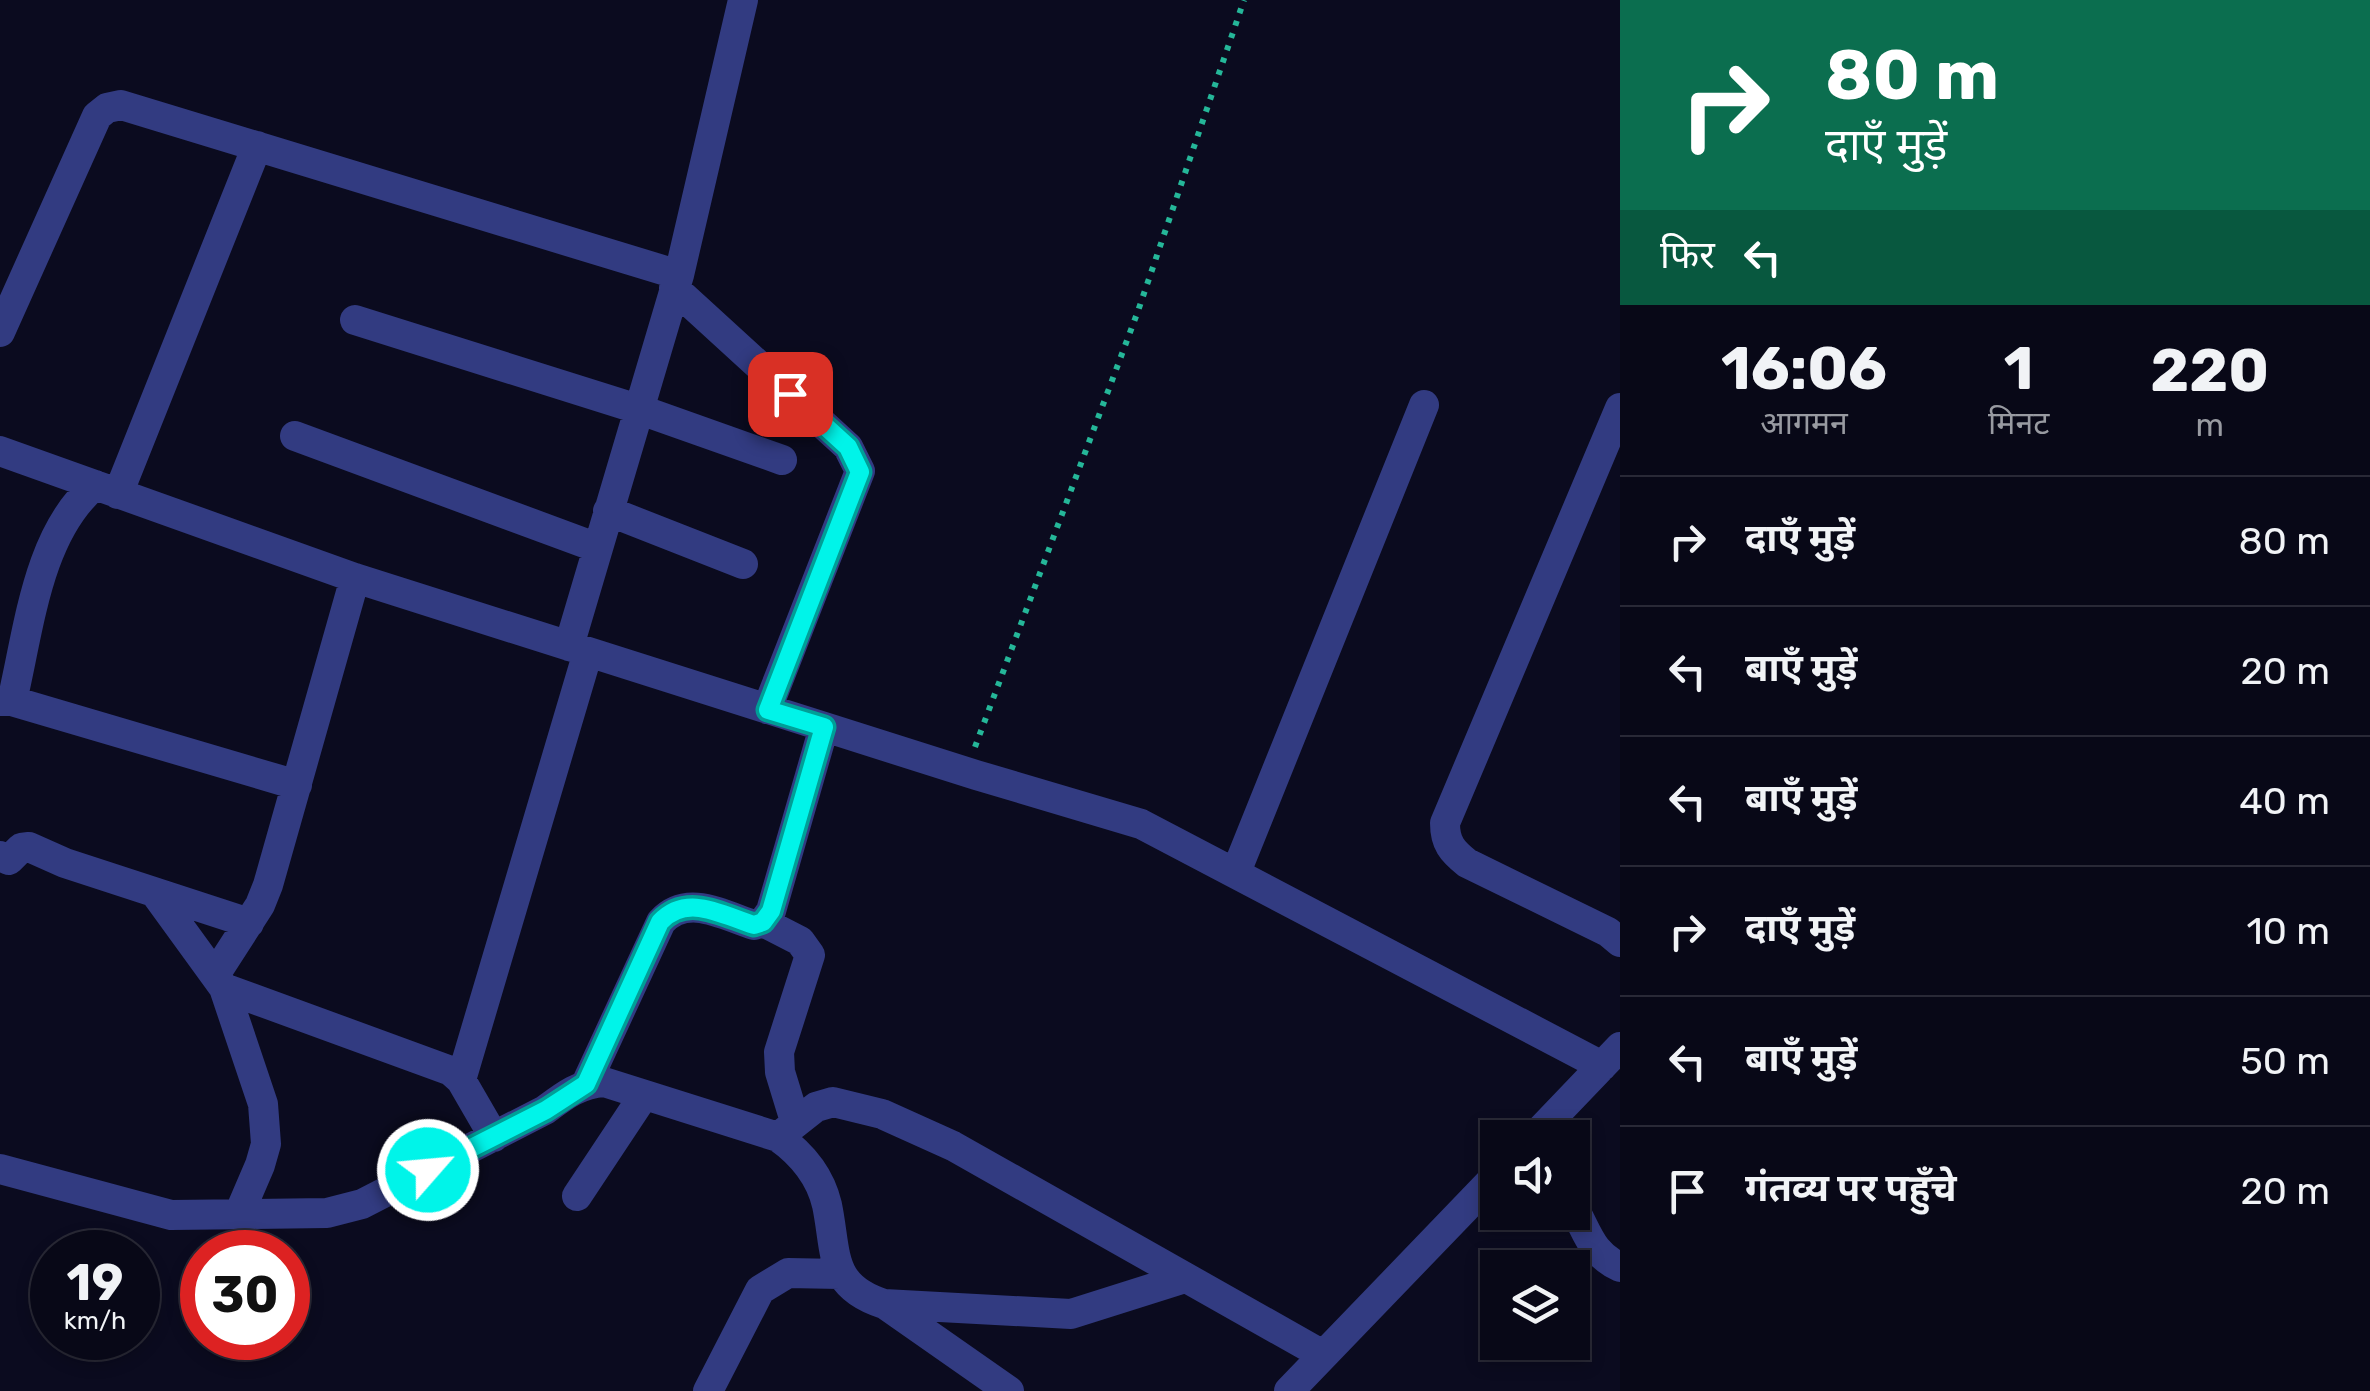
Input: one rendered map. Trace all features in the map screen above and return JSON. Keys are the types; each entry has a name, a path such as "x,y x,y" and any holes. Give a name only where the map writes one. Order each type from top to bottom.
{"street":[{"path":"461,1080 578,650 598,548 676,281 743,0"},
{"path":"0,332 98,116 121,105 676,281 848,447 860,472 768,710"},
{"path":"256,146 107,490 72,509 48,555 6,701 296,785"},
{"path":"355,320 638,409 782,460"},
{"path":"1236,872 1424,405"},
{"path":"1620,408 1446,823 1445,839 1466,862 1608,932 1620,942"},
{"path":"295,436 598,548"},
{"path":"0,451 354,578 1141,824 1611,1057 1550,1120"},
{"path":"608,512 743,564"},
{"path":"220,981 268,885 354,578"},
{"path":"586,1084 660,922 669,912 698,906 754,925 763,922 771,911 824,727"},
{"path":"0,856 9,860 21,848 29,847 65,863 249,923"},
{"path":"155,892 220,981 264,1104 266,1144 239,1214"},
{"path":"763,922 800,940 810,955 780,1052 787,1129 818,1179 840,1274 864,1298 884,1304 1071,1314 1185,1278"},
{"path":"220,981 434,1062 461,1080 494,1136"},
{"path":"0,1169 171,1215 346,1210 494,1136 586,1084 604,1082 787,1129"},
{"path":"577,1196 644,1095"},
{"path":"787,1129 816,1107 833,1102 882,1114 953,1146 1323,1356"},
{"path":"1289,1391 1480,1193"},
{"path":"1586,1230 1602,1258 1620,1266"},
{"path":"708,1391 760,1290 788,1273 840,1274"},
{"path":"884,1304 1009,1391"}],"path":[{"path":"966,772 1138,311 1244,0"}],"route":[{"path":"428,1170 546,1110 586,1084 660,922 669,912 698,906 754,925 763,922 771,911 824,727 768,710 860,472 848,447 790,394"}]}
